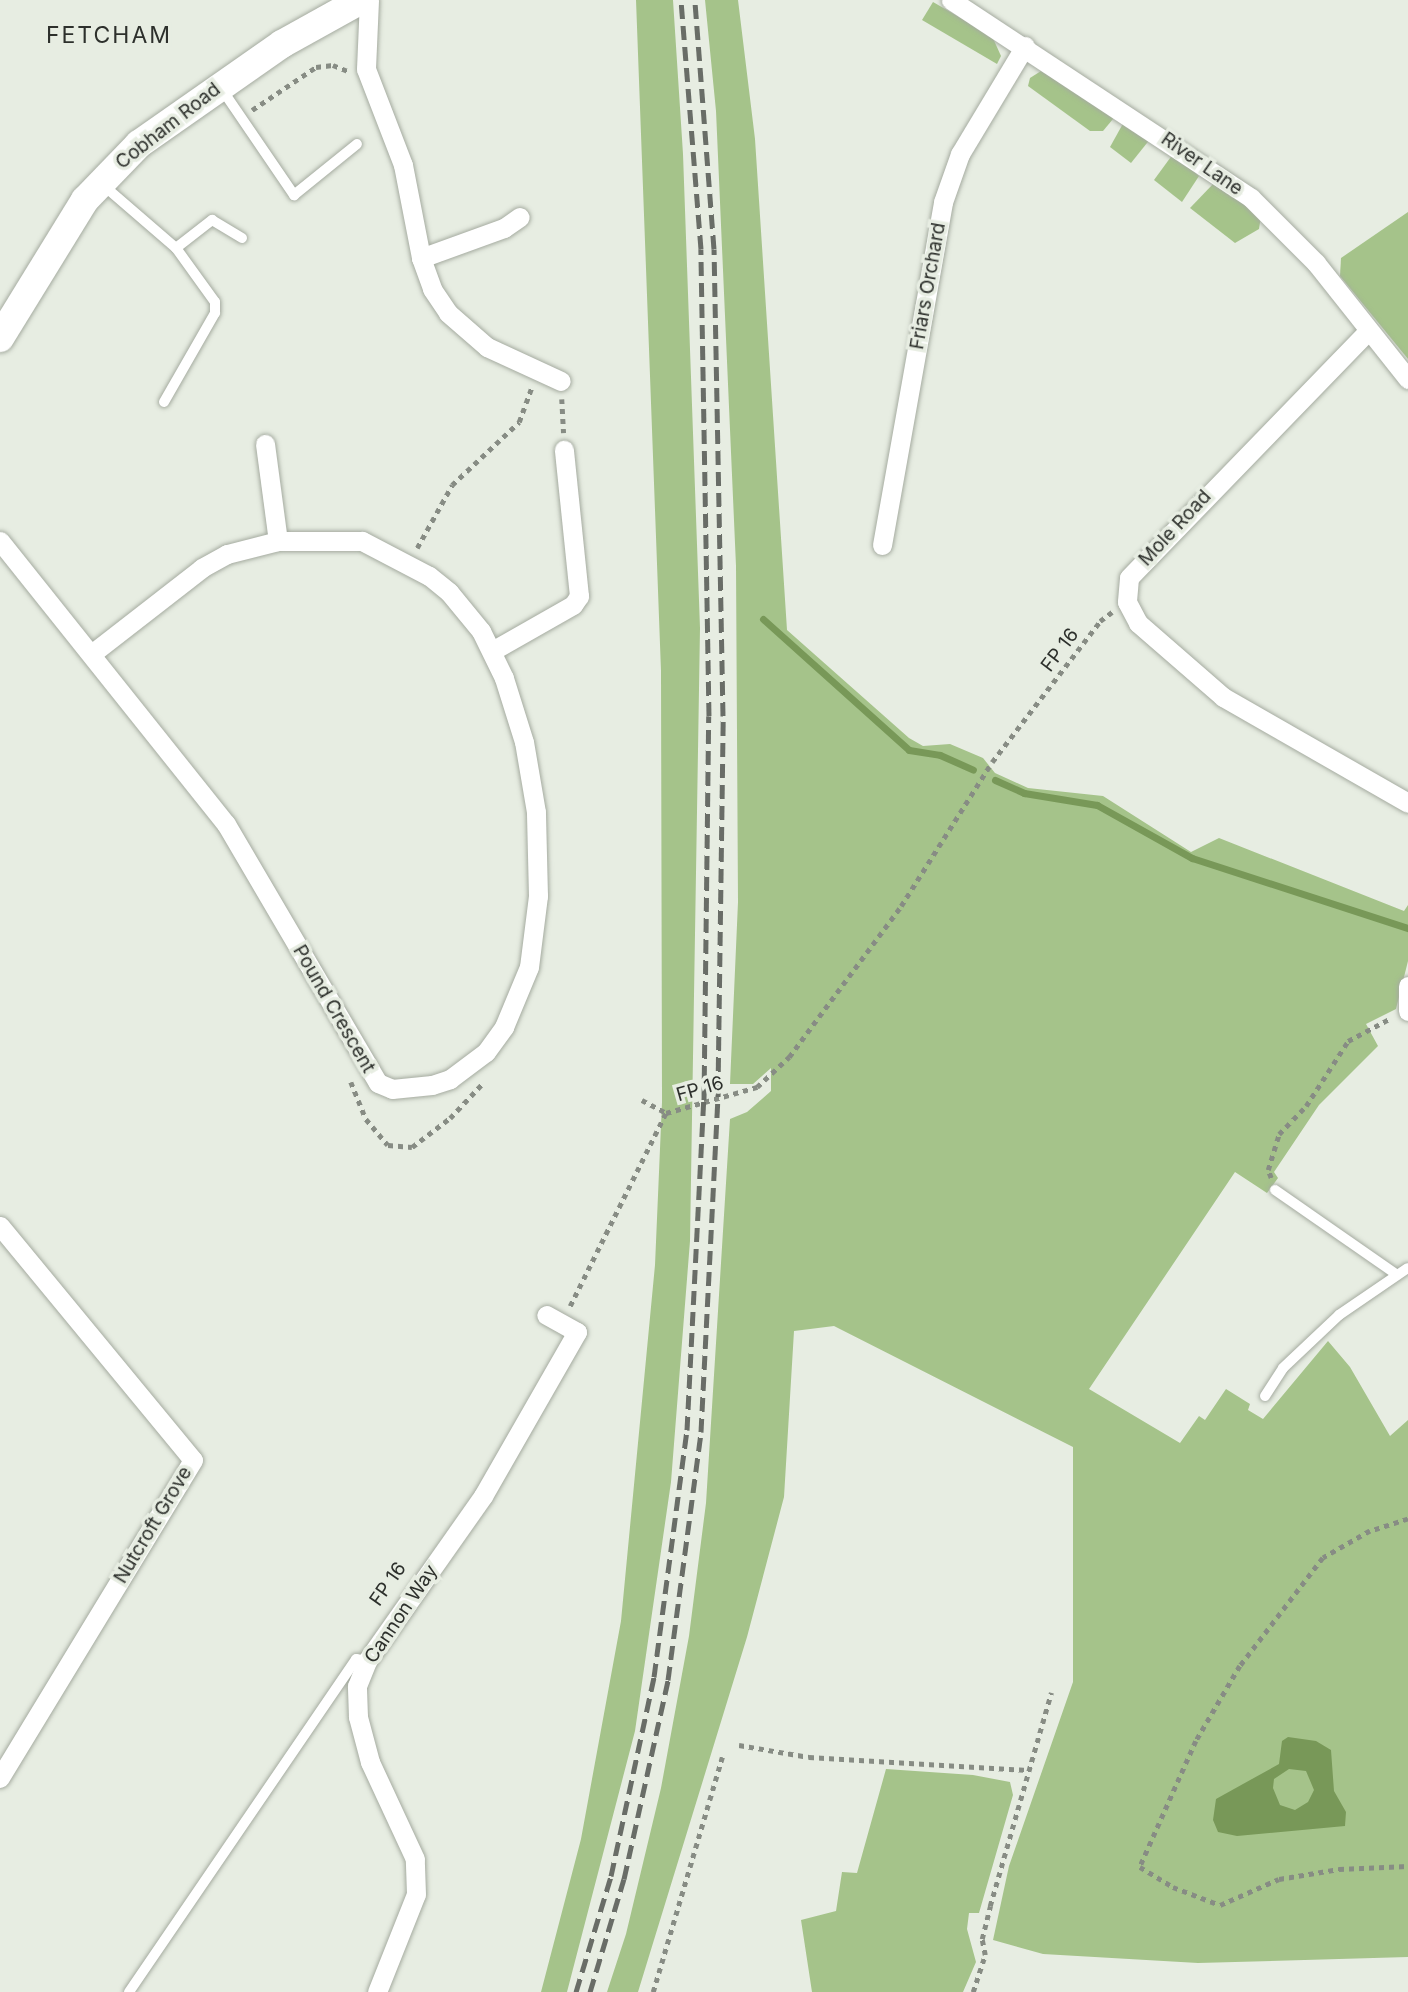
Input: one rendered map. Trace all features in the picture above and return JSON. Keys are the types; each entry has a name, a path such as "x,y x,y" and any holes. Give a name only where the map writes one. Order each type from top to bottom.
{"street":[{"name":"Cobham Road","path":"3,328 99,183 139,144 219,84 308,27 361,0"},
{"path":"369,0 368,79 403,165 421,258 432,289 466,331 498,353 561,381"},
{"name":"River Lane","path":"951,0 1025,46 1251,198 1317,263 1367,332 1408,379"},
{"name":"Friars Orchard","path":"882,545 943,202 960,154 1025,46"},
{"path":"421,258 504,228 520,217"},
{"name":"Mole Road","path":"1127,602 1129,578 1367,332"},
{"path":"265,444 278,541"},
{"path":"492,652 573,605 579,596 564,450"},
{"name":"Pound Crescent","path":"0,541 93,653 226,824 369,1072 392,1089 412,1089 450,1079 485,1052 504,1027 529,967 538,896 536,812 524,742 492,652 449,592 417,557 362,541 278,541 227,554 202,568 93,653"},
{"path":"1127,602 1138,623 1223,697 1408,803"},
{"path":"1408,986 1408,1011"},
{"name":"Nutcroft Grove","path":"0,1226 193,1460 0,1778"},
{"name":"Cannon Way","path":"377,1992 416,1894 415,1859 370,1762 358,1717 357,1686 367,1661 482,1496 577,1332 553,1319"}],"lane":[{"path":"219,84 294,195 357,144"},
{"path":"99,183 176,248 215,302 215,313 164,402"},
{"path":"176,248 212,220 242,238"},
{"path":"1275,1189 1396,1274"},
{"path":"1265,1396 1283,1368 1339,1315 1408,1268"},
{"path":"129,1992 356,1659 367,1661"}],"path":[{"path":"241,118 316,67 334,65 368,79"},
{"path":"404,544 417,557 452,485 519,422 538,371"},
{"path":"561,381 564,450"},
{"name":"FP 16","path":"553,1319 666,1113 757,1087 789,1057 901,906 992,762 1100,621 1127,602"},
{"path":"1275,1189 1268,1170 1279,1134 1306,1105 1349,1041 1376,1023 1408,1011"},
{"path":"348,1074 366,1119 388,1145 412,1147 450,1118 492,1072"},
{"path":"642,1100 666,1113"},
{"path":"1408,1519 1370,1531 1322,1558 1240,1666 1202,1730 1143,1852 1140,1867 1173,1887 1220,1905 1279,1879 1339,1869 1408,1866"},
{"path":"973,1992 985,1955 982,1939 1051,1693"},
{"path":"739,1745 809,1757 1028,1770"},
{"path":"653,1992 722,1757"}],"shaded area":[{"path":"636,0 673,0 683,154 700,628 690,1241 671,1482 635,1731 567,1992 541,1992 581,1839 621,1621 655,1265 662,1102 661,671"},
{"path":"705,0 738,0 755,139 787,630 909,738 923,746 950,744 983,758 995,773 1028,788 1103,796 1191,852 1219,838 1404,911 1408,905 1408,961 1396,1009 1366,1024 1378,1046 1319,1105 1274,1172 1278,1178 1267,1193 1235,1172 1089,1389 1180,1443 1199,1416 1205,1420 1226,1389 1250,1404 1248,1410 1263,1419 1328,1341 1350,1367 1390,1436 1408,1420 1408,1957 1198,1963 1043,1954 993,1940 1009,1866 1073,1682 1073,1447 834,1326 794,1331 784,1497 747,1637 638,1992 607,1992 626,1934 661,1788 689,1636 706,1503 730,1119 747,1112 771,1091 771,1068 753,1084 730,1084 738,902 736,566 716,111"},
{"path":"933,2 992,36 1001,56 997,64 922,20"},
{"path":"1041,71 1112,109 1113,119 1103,131 1090,131 1028,86 1030,78"},
{"path":"1125,120 1151,138 1131,163 1110,147"},
{"path":"1173,154 1199,176 1182,202 1154,180"},
{"path":"1214,183 1261,216 1259,229 1235,243 1190,208"},
{"path":"1408,212 1408,359 1340,276 1341,258"},
{"path":"1288,1737 1316,1741 1331,1750 1334,1791 1346,1812 1345,1826 1237,1836 1218,1832 1213,1820 1216,1799 1279,1764 1282,1741","holes":["1289,1769 1306,1771 1314,1790 1308,1802 1295,1810 1280,1805 1273,1788 1274,1779"]},
{"path":"886,1769 973,1775 1010,1782 1013,1795 979,1913 969,1913 967,1929 976,1962 963,1992 812,1992 801,1920 836,1911 842,1872 857,1873"}],"waterway":[{"path":"763,619 909,750 940,755 973,770"},
{"path":"995,780 1024,793 1097,805 1192,858 1408,928"}],"railway":[{"path":"576,1992 611,1876 654,1677 687,1430 704,1100 709,716 701,249 681,0"},
{"path":"590,1992 624,1879 668,1680 701,1432 718,1092 723,716 714,249 695,0"}],"district":[{"name":"FETCHAM","path":"109,35"}]}
